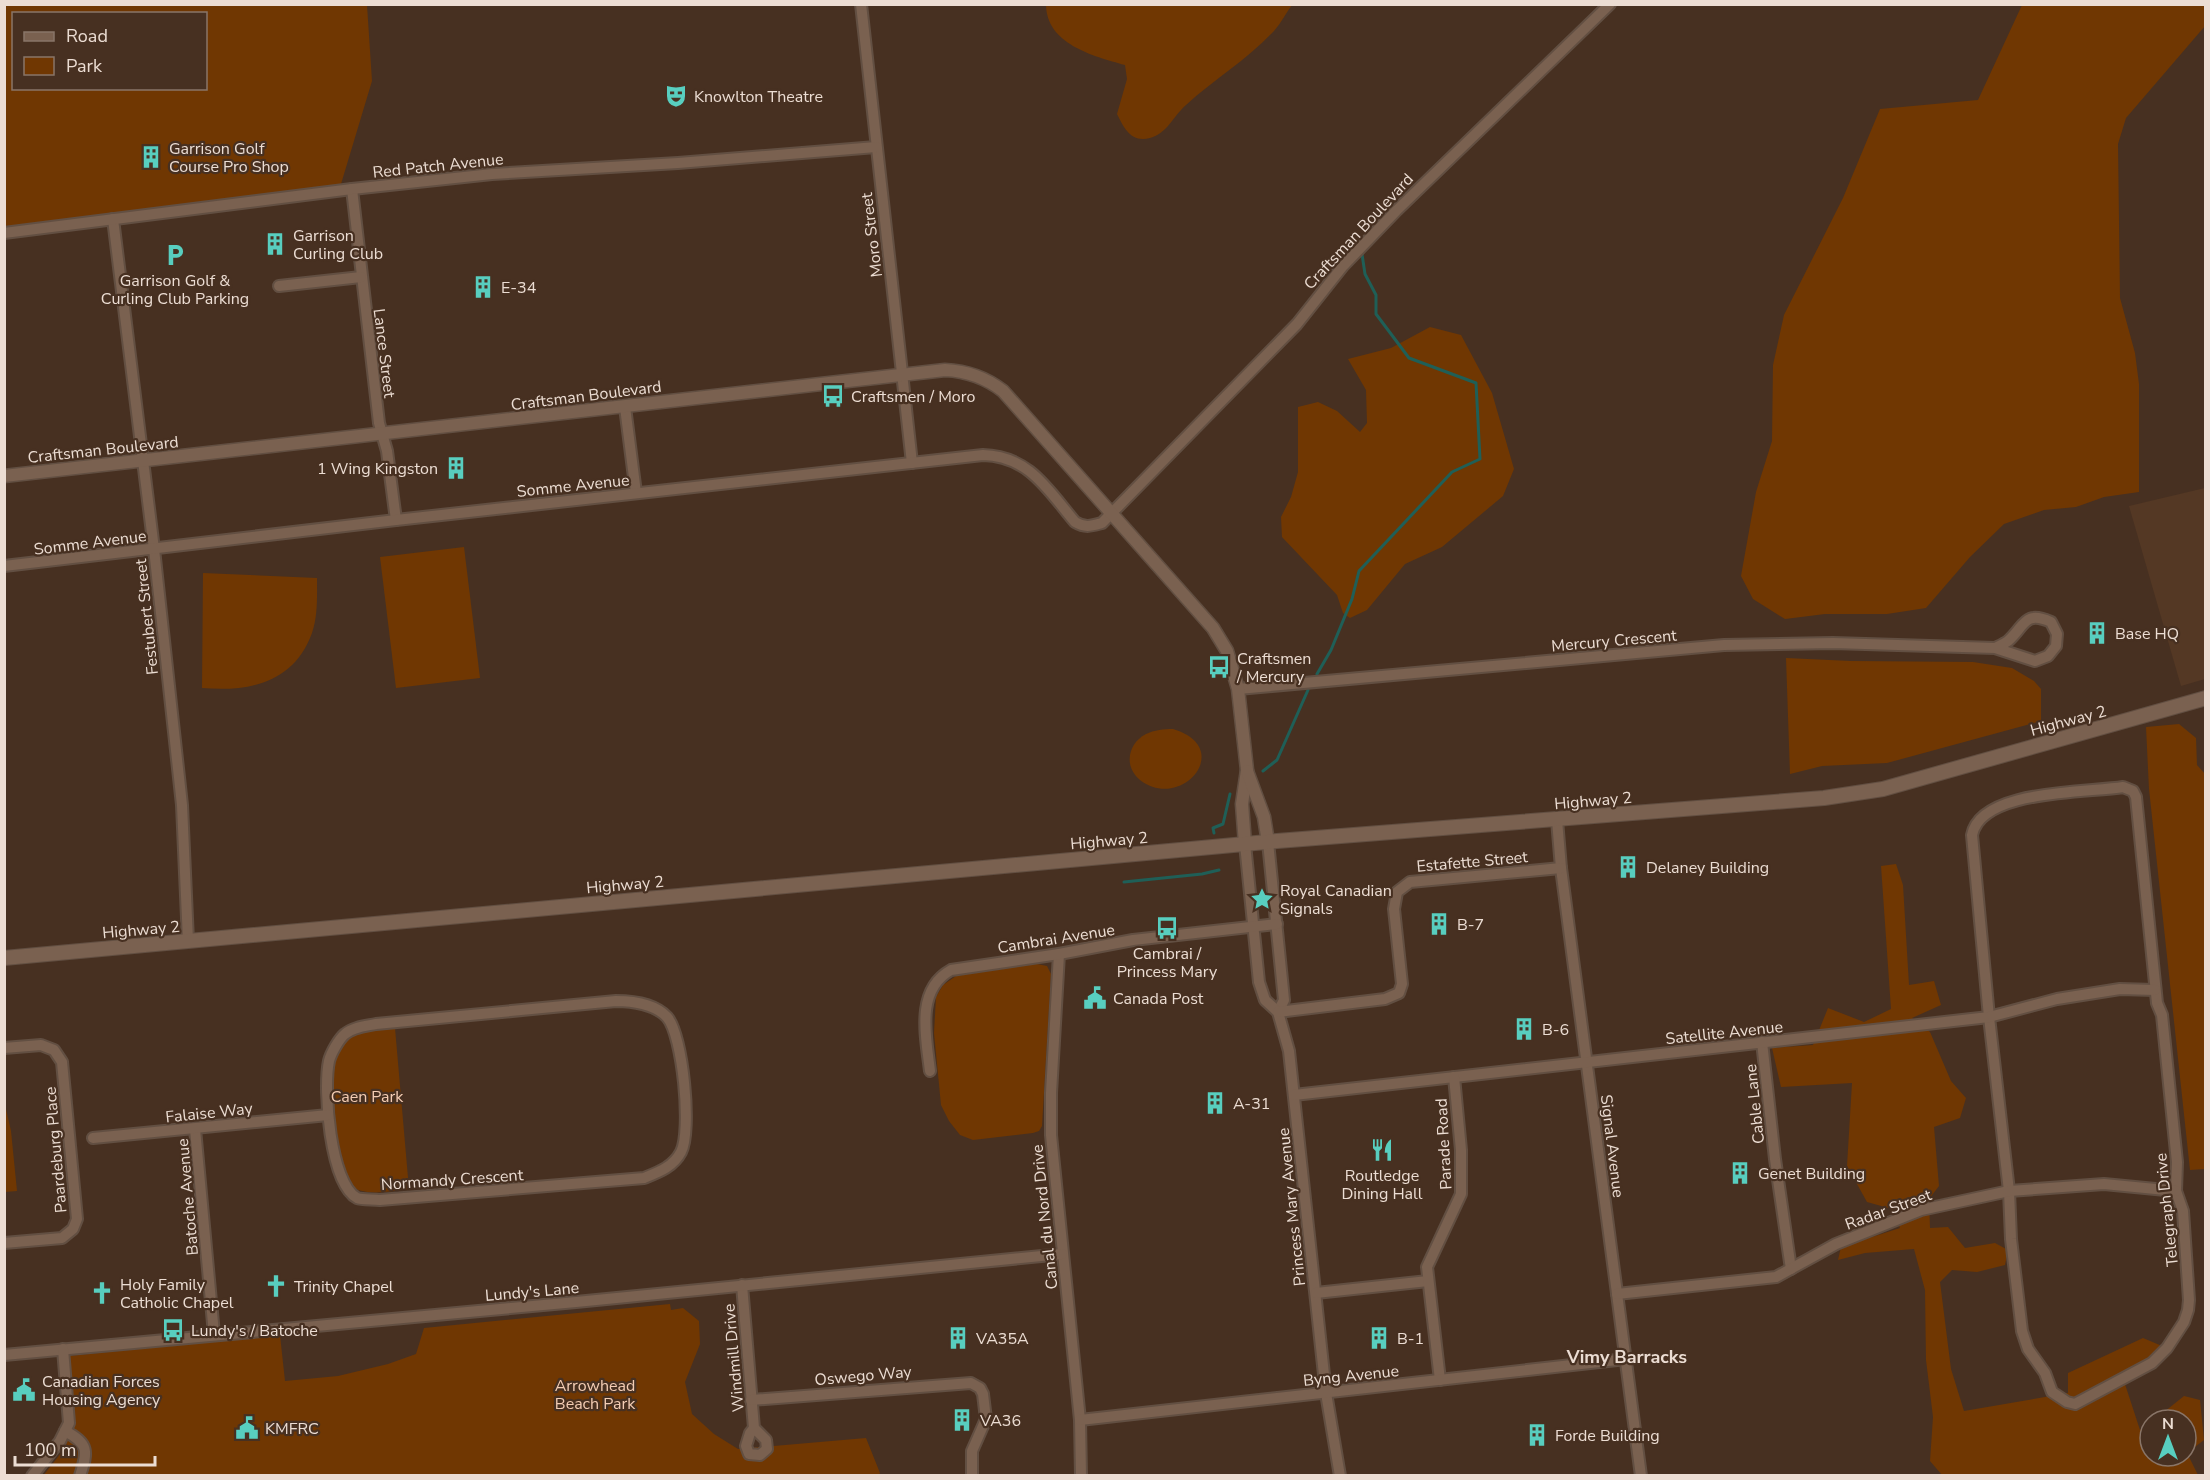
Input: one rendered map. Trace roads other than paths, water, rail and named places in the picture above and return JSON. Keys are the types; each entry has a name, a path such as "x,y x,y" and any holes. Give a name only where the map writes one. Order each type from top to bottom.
{"main road":[{"name":"Highway 2","path":"4,958 1245,844 1824,798 1883,789 2205,699"}],"street":[{"name":"Moro Street","path":"861,4 912,463"},
{"name":"Craftsman Boulevard","path":"1113,513 1297,324 1343,266 1397,210 1610,4"},
{"name":"Red Patch Avenue","path":"4,233 352,189 492,174 678,163 876,147"},
{"name":"Lance Street","path":"352,189 379,423 387,451 396,520"},
{"name":"Festubert Street","path":"113,219 154,549 184,828 188,941"},
{"path":"279,286 361,277"},
{"name":"Craftsman Boulevard","path":"4,476 903,375 957,371 981,377 1003,391 1213,628 1227,651 1238,689 1247,770 1261,807 1268,842"},
{"path":"626,407 636,493"},
{"name":"Somme Avenue","path":"4,566 983,455 1010,458 1034,474 1075,522 1082,526 1088,527 1102,523 1113,513"},
{"name":"Mercury Crescent","path":"1238,689 1724,645 1833,643 1995,648 2035,661 2048,656 2056,646 2057,634 2051,622 2038,616 2026,619 2007,642 1995,648"},
{"name":"Craftsman Boulevard","path":"1245,844 1242,804 1247,770"},
{"name":"Telegraph Drive","path":"2123,787 2134,793 2156,990 2157,1003 2162,1015 2177,1162 2176,1191 2183,1211 2189,1300 2184,1322 2167,1348 2152,1363 2075,1404 2067,1402 2052,1392 2045,1373 2025,1341 2011,1239 2009,1191 1972,840 1973,830 1980,818 2008,803 2031,798 2123,787"},
{"name":"Signal Avenue","path":"1557,820 1561,868 1641,1476"},
{"name":"Princess Mary Avenue","path":"1268,842 1284,1000 1278,1012"},
{"name":"Princess Mary Avenue","path":"1245,844 1259,982 1265,1000 1278,1012 1289,1051 1326,1393 1340,1476"},
{"name":"Estafette Street","path":"1278,1012 1385,999 1399,993 1402,984 1394,909 1397,892 1410,882 1561,868"},
{"name":"Cambrai Avenue","path":"930,1071 926,1023 927,1000 930,989 943,975 958,968 1059,954 1133,940 1277,924"},
{"name":"Canal du Nord Drive","path":"1059,954 1050,1117 1080,1420 1081,1476"},
{"name":"Satellite Avenue","path":"1294,1095 1989,1017 2057,999 2099,992 2120,989 2156,990"},
{"name":"Normandy Crescent","path":"616,1001 637,1001 667,1016 678,1037 687,1125 681,1152 667,1168 644,1178 380,1200 357,1198 344,1185 337,1170 328,1115 329,1059 346,1034 361,1027 616,1001"},
{"name":"Cable Lane","path":"1762,1042 1775,1160 1791,1269"},
{"name":"Paardeburg Place","path":"4,1048 41,1045 54,1050 62,1062 77,1218 73,1229 62,1238 4,1243"},
{"name":"Parade Road","path":"1440,1380 1428,1281 1429,1261 1461,1194 1461,1150 1454,1077"},
{"name":"Falaise Way","path":"93,1138 328,1115"},
{"name":"Batoche Avenue","path":"195,1129 214,1335"},
{"name":"Radar Street","path":"1617,1294 1776,1277 1836,1244 1921,1210 2009,1191 2104,1184 2176,1191"},
{"name":"Lundy's Lane","path":"4,1355 1062,1254"},
{"name":"Princess Mary Avenue","path":"1316,1293 1428,1281"},
{"name":"Windmill Drive","path":"742,1285 754,1428"},
{"path":"32,1476 60,1442 69,1423 63,1349"},
{"name":"Byng Avenue","path":"1080,1420 1626,1359"},
{"name":"Oswego Way","path":"752,1400 964,1382 976,1384 983,1394 986,1419 972,1451 972,1476"},
{"path":"65,1431 82,1440 85,1458 80,1476"}],"waterway":[{"path":"1317,674 1331,650 1352,599 1359,571 1452,472 1480,459 1476,383 1409,358 1376,314 1376,295 1365,274 1362,254"},
{"path":"1263,771 1277,760 1308,690"},
{"path":"1214,833 1213,828 1223,824 1230,794"},
{"path":"1124,882 1202,874 1219,870"}],"place":[{"name":"Knowlton Theatre","path":"676,96"},
{"name":"Garrison Golf Course Pro Shop","path":"151,157"},
{"name":"Garrison Curling Club","path":"275,244"},
{"name":"Garrison Golf & Curling Club Parking","path":"175,255"},
{"name":"E-34","path":"483,287"},
{"name":"Craftsmen / Moro","path":"833,396"},
{"name":"1 Wing Kingston","path":"456,468"},
{"name":"Base HQ","path":"2097,633"},
{"name":"Craftsmen / Mercury","path":"1219,667"},
{"name":"Delaney Building","path":"1628,867"},
{"name":"Royal Canadian Signals","path":"1262,899"},
{"name":"B-7","path":"1439,924"},
{"name":"Cambrai / Princess Mary","path":"1167,928"},
{"name":"Canada Post","path":"1095,998"},
{"name":"B-6","path":"1524,1029"},
{"name":"A-31","path":"1215,1103"},
{"name":"Routledge Dining Hall","path":"1382,1150"},
{"name":"Genet Building","path":"1740,1173"},
{"name":"Trinity Chapel","path":"276,1286"},
{"name":"Holy Family Catholic Chapel","path":"102,1293"},
{"name":"Lundy's / Batoche","path":"173,1330"},
{"name":"VA35A","path":"958,1338"},
{"name":"B-1","path":"1379,1338"},
{"name":"Canadian Forces Housing Agency","path":"24,1390"},
{"name":"VA36","path":"962,1420"},
{"name":"KMFRC","path":"247,1428"},
{"name":"Forde Building","path":"1537,1435"}],"district":[{"name":"Vimy Barracks","path":"1627,1357"}],"park label":[{"name":"Caen Park","path":"367,1096"},
{"name":"Arrowhead Beach Park","path":"595,1394"}]}
